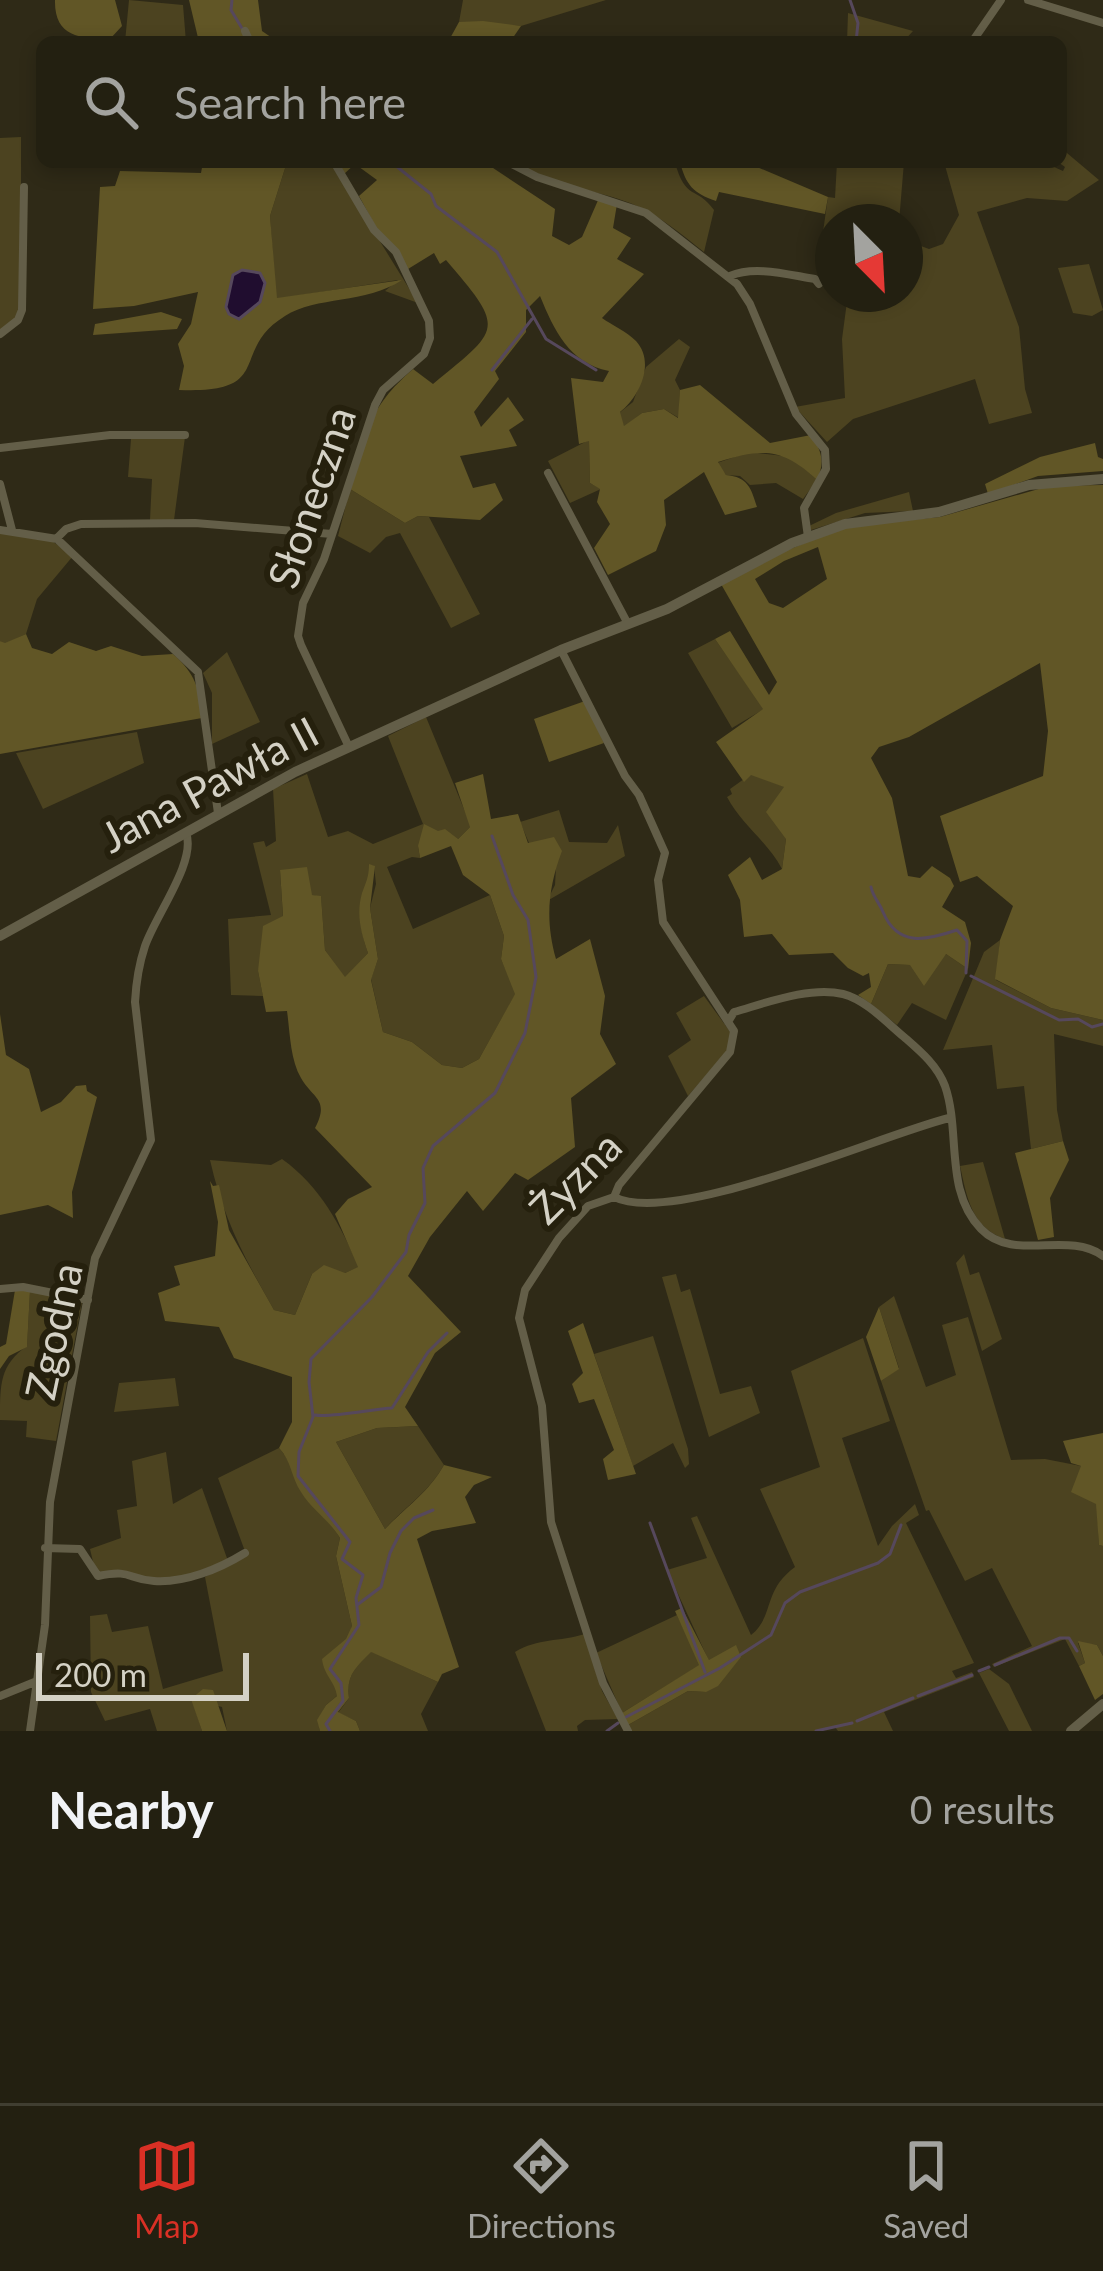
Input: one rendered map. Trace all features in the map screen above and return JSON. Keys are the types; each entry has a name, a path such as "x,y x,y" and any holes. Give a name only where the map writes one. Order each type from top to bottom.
{"street":[{"path":"976,36 1000,0"},
{"path":"1028,0 1103,23"},
{"path":"245,32 247,36"},
{"name":"Słoneczna","path":"338,168 374,230 396,252 427,312 430,334 421,358 379,396 332,534 306,594 298,636 349,746"},
{"path":"519,168 646,213 730,276 750,304 796,414 825,450 826,469 804,508 808,537"},
{"path":"0,334 18,320 22,310 24,187"},
{"path":"730,276 741,271 777,272 815,279"},
{"path":"0,448 110,435 185,435"},
{"path":"548,473 629,625"},
{"path":"1103,479 1029,485 939,512 845,524 808,537 629,625 561,650 665,853 658,880 663,922 728,1022 734,1012 801,996 846,995 871,1009 930,1060 945,1086 961,1191 967,1210 985,1233 1014,1245 1090,1246 1103,1256"},
{"path":"0,484 12,530"},
{"path":"57,539 66,529 81,524 195,523 332,534"},
{"path":"0,530 57,539 198,672 218,813"},
{"name":"Jana Pawła II","path":"0,936 218,813 349,746 561,650"},
{"name":"Zgodna","path":"31,1731 45,1625 51,1496 95,1258 151,1140 136,981 145,946 189,851 186,831"},
{"name":"Żyzna","path":"628,1731 603,1683 551,1522 542,1406 520,1318 525,1290 559,1238 588,1206 614,1197 730,1052 735,1042 728,1022"},
{"path":"614,1197 628,1204 664,1205 950,1118"},
{"path":"0,1289 23,1287 88,1300"},
{"path":"45,1548 80,1549 98,1576 127,1571 157,1581 205,1572 245,1553"},
{"path":"0,1696 37,1681"},
{"path":"1071,1731 1103,1704"}],"shaded area":[{"path":"55,0 115,0 122,26 113,36 81,36 64,28"},
{"path":"129,0 183,5 186,36 126,36"},
{"path":"189,0 258,0 262,31 269,36 198,36"},
{"path":"463,0 606,0 521,26 459,22"},
{"path":"848,13 913,31 908,36 847,36"},
{"path":"459,22 521,26 514,36 451,36"},
{"path":"21,137 21,310 0,331 0,138"},
{"path":"1067,153 1099,180 1067,201 1027,198 977,212 1019,327 1032,413 989,424 975,379 853,419 827,442 795,407 845,398 846,312 923,312 923,247 943,244 959,215 946,168 1067,168"},
{"path":"202,168 285,168 270,216 277,298 402,280 373,293 297,310 268,329 241,378 209,389 179,390 184,366 178,344 191,324 198,292 93,309 100,187 115,186 120,171 201,173"},
{"path":"285,168 335,168 418,303 385,291 398,280 276,299 270,216"},
{"path":"360,168 493,168 555,209 552,236 569,245 582,237 599,198 617,204 613,228 631,238 617,259 644,274 602,318 636,341 645,359 639,389 620,412 624,426 642,413 664,409 678,418 680,390 700,385 770,443 811,435 821,457 817,480 794,462 772,454 718,462 726,475 748,485 757,507 725,515 704,472 664,500 666,525 656,551 608,575 594,548 610,524 597,502 600,489 590,483 589,441 579,444 571,378 603,382 609,371 573,353 557,333 540,296 526,310 526,332 495,371 499,379 474,412 481,427 508,397 524,420 509,430 517,446 460,456 473,488 495,483 503,500 480,520 418,516 405,523 350,489 370,423 386,397 413,369 433,384 472,351 488,327 479,301 446,260 440,264 434,253 408,269 377,229 359,196 377,180"},
{"path":"677,168 687,188 714,210 704,252 640,208 527,169"},
{"path":"682,168 759,168 828,197 827,204 815,204 815,212 719,192 716,201 692,187"},
{"path":"837,168 904,168 900,204 827,204 828,197 835,198"},
{"path":"1089,264 1103,310 1092,316 1073,313 1058,268"},
{"path":"242,270 260,273 265,283 260,302 239,319 226,307 233,275"},
{"path":"161,312 182,319 177,329 93,335 95,324"},
{"path":"679,339 690,347 675,380 680,390 679,418 664,409 642,413 624,427 619,413 633,402 646,367"},
{"path":"185,437 174,520 150,520 152,479 128,477 131,439"},
{"path":"589,440 590,483 601,489 570,503 548,461"},
{"path":"1095,443 1103,471 1038,476 988,494 985,484 1040,457"},
{"path":"749,452 793,457 817,480 803,499 776,483 750,485 740,476 726,475 717,463"},
{"path":"1103,485 1103,1020 1051,1008 995,979 1000,940 1013,906 977,876 960,882 940,816 1043,776 1048,731 1040,663 909,737 879,747 871,758 892,798 908,876 920,878 932,866 950,878 954,886 942,907 965,922 971,943 968,969 946,954 924,986 910,965 888,964 871,1004 858,995 871,987 869,973 863,976 848,968 833,953 789,955 772,934 744,937 740,900 728,875 750,857 762,880 782,869 786,839 766,812 784,787 751,775 744,782 716,742 763,709 715,639 730,631 769,695 777,682 721,584 845,526 940,517 1049,486","holes":["818,547 827,579 783,608 769,603 755,579"]},
{"path":"350,489 405,523 418,516 429,517 480,614 451,628 400,533 386,537 370,553 338,536"},
{"path":"909,492 913,511 865,513 811,530 809,526 836,513"},
{"path":"0,533 52,541 73,556 37,599 26,634 5,644 0,641"},
{"path":"26,634 32,648 52,654 69,642 96,651 111,646 142,656 173,654 195,682 202,718 0,754 0,641"},
{"path":"715,639 764,709 732,728 688,653"},
{"path":"227,652 260,722 212,744 212,693 203,673"},
{"path":"585,701 604,743 549,762 534,719"},
{"path":"426,717 471,826 458,839 418,846 420,858 387,867 413,929 490,895 504,936 501,959 516,993 479,1059 462,1068 442,1065 412,1042 383,1032 371,979 378,959 370,908 376,884 374,866 370,865 361,916 368,953 345,978 325,950 321,897 280,870 283,917 258,971 263,996 231,995 228,919 271,915 253,843 264,841 266,847 276,841 273,789 307,774 328,837 348,831 373,844 423,824 388,736"},
{"path":"137,732 144,763 43,809 16,753"},
{"path":"483,774 491,819 518,814 528,843 554,837 562,851 550,904 556,959 590,939 605,996 600,1034 616,1064 571,1098 575,1147 528,1180 515,1173 483,1211 467,1191 430,1237 408,1276 461,1332 435,1353 405,1407 418,1426 377,1428 336,1442 385,1529 444,1465 492,1477 474,1485 465,1497 476,1523 432,1531 417,1539 459,1667 442,1674 438,1682 371,1652 353,1673 349,1698 338,1712 356,1721 360,1731 320,1731 317,1720 337,1696 322,1659 346,1639 352,1626 336,1556 340,1538 301,1492 279,1448 292,1422 292,1377 234,1358 219,1327 165,1321 158,1293 180,1285 174,1266 215,1256 218,1222 210,1181 219,1185 229,1230 274,1310 295,1315 312,1274 324,1265 345,1273 358,1267 335,1214 348,1199 372,1187 315,1128 320,1105 297,1071 287,1011 266,1012 258,971 263,926 283,916 280,870 307,867 312,895 321,896 325,950 345,977 368,953 359,908 369,864 375,866 370,908 378,959 371,980 383,1032 412,1042 442,1065 462,1068 479,1059 515,994 501,959 504,936 490,895 463,875 451,846 420,858 418,846 424,824 445,829 458,839 470,827 455,783"},
{"path":"751,774 785,787 782,869 727,797 732,794 730,789"},
{"path":"559,810 569,842 607,843 618,825 625,856 547,901 555,885 556,867 529,843 520,822"},
{"path":"1000,940 996,980 1051,1008 1103,1020 1103,1046 1054,1034 1063,1141 1031,1149 1024,1086 997,1089 992,1045 943,1050 984,952"},
{"path":"946,954 968,969 946,1020 912,1003 897,1025 871,1004 888,964 910,965"},
{"path":"704,996 731,1033 727,1051 688,1096 668,1056 691,1040 676,1013"},
{"path":"0,1014 6,1055 29,1069 41,1112 61,1102 76,1086 86,1085 97,1097 72,1192 73,1218 48,1205 0,1215"},
{"path":"1063,1141 1069,1160 1050,1198 1054,1237 1038,1240 1015,1153"},
{"path":"282,1159 318,1194 359,1267 345,1273 312,1274 295,1315 274,1310 263,1291 228,1219 210,1160 271,1165"},
{"path":"983,1162 1005,1239 978,1219 965,1189 960,1166"},
{"path":"964,1254 970,1275 979,1272 1002,1339 982,1351 956,1263"},
{"path":"676,1274 681,1292 690,1289 720,1394 751,1386 760,1413 709,1437 662,1277"},
{"path":"15,1290 30,1291 27,1347 9,1356 0,1369 0,1347 6,1344"},
{"path":"30,1291 82,1302 56,1441 26,1437 27,1421 0,1420 3,1376 11,1360 27,1346"},
{"path":"894,1296 926,1387 956,1375 942,1325 968,1317 1011,1460 1045,1459 1081,1466 1097,1504 1099,1545 1103,1546 1103,1656 1097,1645 1078,1643 1085,1663 1079,1666 1065,1639 992,1664 1032,1646 992,1568 965,1581 926,1511 881,1381 899,1368 879,1307"},
{"path":"879,1307 899,1369 881,1381 866,1337"},
{"path":"583,1323 636,1474 608,1480 603,1459 614,1450 594,1399 579,1403 572,1384 583,1373 568,1331"},
{"path":"653,1336 688,1449 685,1468 673,1443 633,1466 594,1354"},
{"path":"863,1338 890,1421 842,1438 878,1546 915,1504 919,1515 906,1523 974,1663 952,1671 956,1678 972,1672 974,1677 884,1712 893,1731 838,1731 835,1727 821,1731 631,1731 628,1725 688,1691 705,1692 709,1661 667,1570 707,1558 691,1518 697,1516 751,1635 778,1585 795,1567 760,1489 820,1467 791,1371"},
{"path":"175,1378 179,1406 114,1412 119,1383"},
{"path":"418,1426 444,1465 385,1529 336,1442 377,1428"},
{"path":"1103,1433 1103,1546 1099,1545 1096,1504 1071,1492 1081,1466 1071,1463 1063,1441"},
{"path":"279,1448 310,1501 340,1538 336,1556 352,1626 337,1696 318,1720 320,1731 227,1731 222,1707 192,1699 202,1731 157,1731 150,1709 105,1721 91,1692 90,1616 107,1614 112,1632 148,1626 163,1689 223,1671 205,1577 246,1554 218,1478"},
{"path":"166,1452 173,1504 202,1488 228,1561 168,1578 120,1571 100,1574 90,1549 121,1538 117,1510 137,1506 132,1461"},
{"path":"682,1608 709,1660 736,1645 741,1657 718,1686 706,1692 688,1691 628,1725 622,1713 699,1665 675,1611"},
{"path":"677,1615 700,1665 622,1713 596,1653"},
{"path":"364,1624 375,1626 380,1635 372,1652 438,1682 421,1714 428,1731 360,1731 356,1721 338,1713 349,1698 353,1673 370,1652 351,1644"},
{"path":"585,1634 602,1691 618,1719 585,1720 578,1731 546,1731 515,1652"},
{"path":"1078,1641 1097,1645 1103,1656 1103,1694 1095,1700 1079,1666 1085,1663"},
{"path":"989,1669 1009,1684 1032,1731 1009,1731 979,1673"},
{"path":"203,1689 213,1690 227,1731 202,1731 191,1699"}],"waterway":[{"path":"232,0 231,10 243,30"},
{"path":"850,0 858,23 857,36"},
{"path":"398,168 431,194 436,206 497,252 546,339 596,370"},
{"path":"492,370 532,319"},
{"path":"330,1731 326,1724 343,1701 341,1683 330,1669 359,1625 356,1598 363,1575 342,1559 350,1542 298,1476 299,1452 313,1417 311,1359 372,1297 406,1252 425,1203 423,1168 433,1146 495,1093 525,1033 536,977 528,920 513,895 492,836"},
{"path":"871,887 889,924 905,936 924,938 957,930 967,941 966,973"},
{"path":"971,976 1059,1020 1078,1019 1092,1027 1103,1024"},
{"path":"315,1415 392,1408 428,1352 447,1333"},
{"path":"357,1605 381,1587 401,1531 414,1518 433,1510"},
{"path":"650,1523 705,1672"},
{"path":"626,1717 720,1668 771,1635 785,1603 800,1592 878,1563 890,1554 901,1525"},
{"path":"995,1665 1060,1638 1069,1638 1077,1651"},
{"path":"979,1671 989,1667"},
{"path":"918,1696 972,1675"},
{"path":"857,1721 913,1698"},
{"path":"607,1731 618,1723"},
{"path":"816,1731 852,1723"}]}
